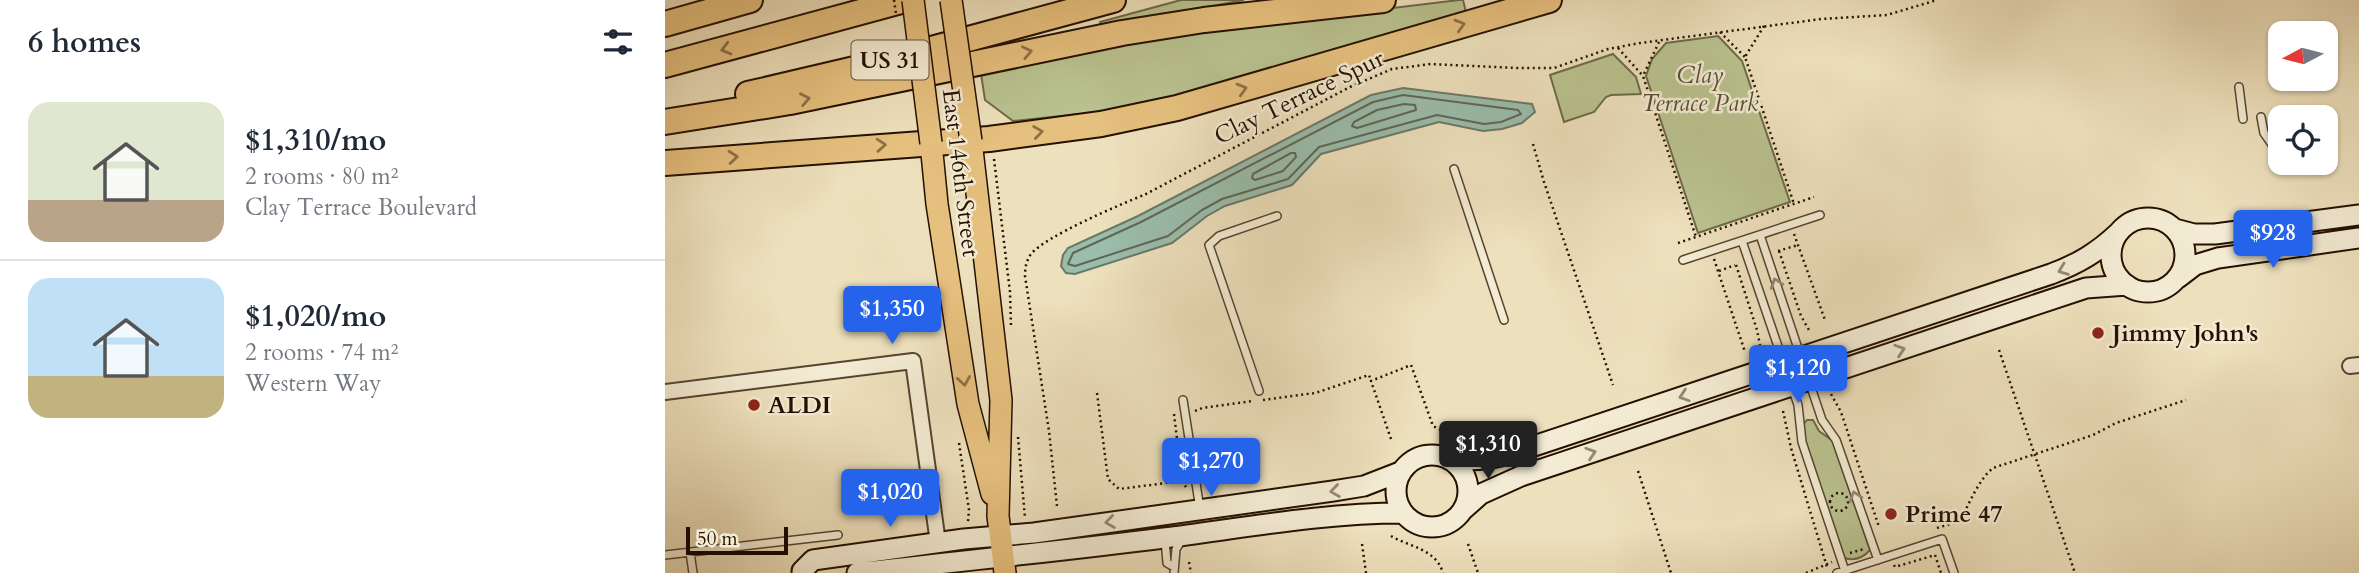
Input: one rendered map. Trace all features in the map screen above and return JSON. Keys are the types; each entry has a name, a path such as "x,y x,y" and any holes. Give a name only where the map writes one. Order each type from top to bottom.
{"highway":[{"path":"665,24 750,0"},
{"path":"786,33 875,0"},
{"name":"US 31","path":"665,65 905,0"},
{"name":"US 31","path":"665,112 873,65 1113,0"},
{"path":"665,122 790,102 1095,38 1301,0"},
{"path":"1204,20 1383,0"},
{"path":"665,163 971,141 1101,124 1177,108 1549,0"}],"main road":[{"name":"East 146th Street","path":"913,0 937,204 968,404 1001,546"},
{"name":"East 146th Street","path":"951,0 971,141 1001,401 1001,546"}],"street":[{"path":"2127,285 2086,288 1502,483 1481,494 1446,525 1430,527 1415,523 1402,513 1396,497 1397,480 1401,472 1412,460 1421,456 1431,454 1474,461 1493,459 1793,360 2078,264 2100,250 2132,221 2150,218 2194,234 2215,234 2359,215"},
{"path":"2175,229 2185,253 2177,278"},
{"path":"2119,232 2114,239 2111,256 2115,273 2138,291 2164,288 2195,265 2218,258 2359,238"},
{"path":"665,392 913,361 938,543"},
{"path":"1448,458 1466,477 1468,494 1463,510"},
{"path":"857,573 1200,510 1364,486 1401,472"},
{"path":"1165,538 1175,524 1238,515 1296,496"},
{"path":"798,572 813,560 938,543 1001,546 1165,538 1339,515 1402,513"}],"lane":[{"path":"2239,87 2243,119"},
{"path":"2262,117 2264,133 2268,139"},
{"path":"1454,169 1504,320"},
{"path":"1683,260 1820,215"},
{"path":"1259,391 1209,245 1219,236 1277,216"},
{"path":"1760,235 1800,383 1836,440 1878,560"},
{"path":"1742,241 1793,360 1800,383 1798,405 1802,442 1840,556 1841,572 1942,539 1954,573"},
{"path":"1184,400 1200,510"},
{"path":"665,555 838,535"},
{"path":"1165,538 1167,563 1174,570 1177,561 1176,549 1185,535"},
{"path":"690,552 693,573"}],"path":[{"name":"Clay Terrace Spur","path":"1058,506 1025,276 1028,260 1042,245 1350,87 1392,69 1431,64 1554,68 1618,48 1821,19 1887,15 1937,0"},
{"path":"1745,57 1764,26"},
{"path":"1720,32 1745,57 1794,204"},
{"path":"1643,75 1660,41"},
{"path":"1618,48 1643,75 1696,237"},
{"path":"1533,144 1613,385"},
{"path":"1678,243 1814,197"},
{"path":"1790,225 1825,320"},
{"path":"1706,234 1745,352"},
{"path":"1779,251 1801,316 1809,330"},
{"path":"1736,265 1761,350"},
{"path":"1999,349 2075,573"},
{"path":"1371,381 1411,365 1433,426 1460,440 1486,431"},
{"path":"1195,411 1315,393 1369,375 1391,439"},
{"path":"1097,393 1108,479 1119,489 1182,481 1185,487"},
{"path":"1806,573 1827,566 1840,556 1884,543 1841,412 1831,394"},
{"path":"1934,529 1960,521 1983,475 1993,468 2093,435 2116,423 2186,400"},
{"path":"1783,411 1791,448 1829,573"},
{"path":"1638,471 1671,573"},
{"path":"1836,493 1845,495 1848,499 1846,508 1840,511 1834,509 1830,502 1832,496 1836,493"},
{"path":"1391,536 1403,543 1420,547 1433,556 1443,573"},
{"path":"1362,544 1366,573"},
{"path":"1468,544 1478,573"},
{"path":"1891,556 1895,567 1935,555 1941,573"},
{"path":"1189,562 1191,573"}],"green space":[{"path":"1181,0 1244,0 1102,27 1100,22"},
{"path":"1463,0 1467,16 1137,108 1013,121 985,100 981,74 1037,60 1186,33"},
{"name":"Clay Terrace Park","path":"1718,36 1742,61 1790,202 1698,233 1646,76 1652,59 1666,43"},
{"path":"1613,54 1636,77 1641,94 1611,95 1606,97 1594,112 1564,122 1550,75"},
{"path":"1807,420 1813,420 1819,431 1833,441 1870,550 1858,558 1844,558 1804,439 1803,425"}],"water":[{"path":"1403,88 1532,104 1535,112 1522,123 1502,129 1483,131 1439,122 1321,154 1292,185 1225,206 1207,216 1172,243 1075,274 1066,273 1061,266 1063,255 1068,248 1138,216 1371,95"}],"place":[{"name":"Jimmy John's","path":"2098,333"},
{"name":"ALDI","path":"754,405"},
{"name":"Prime 47","path":"1891,514"}]}
